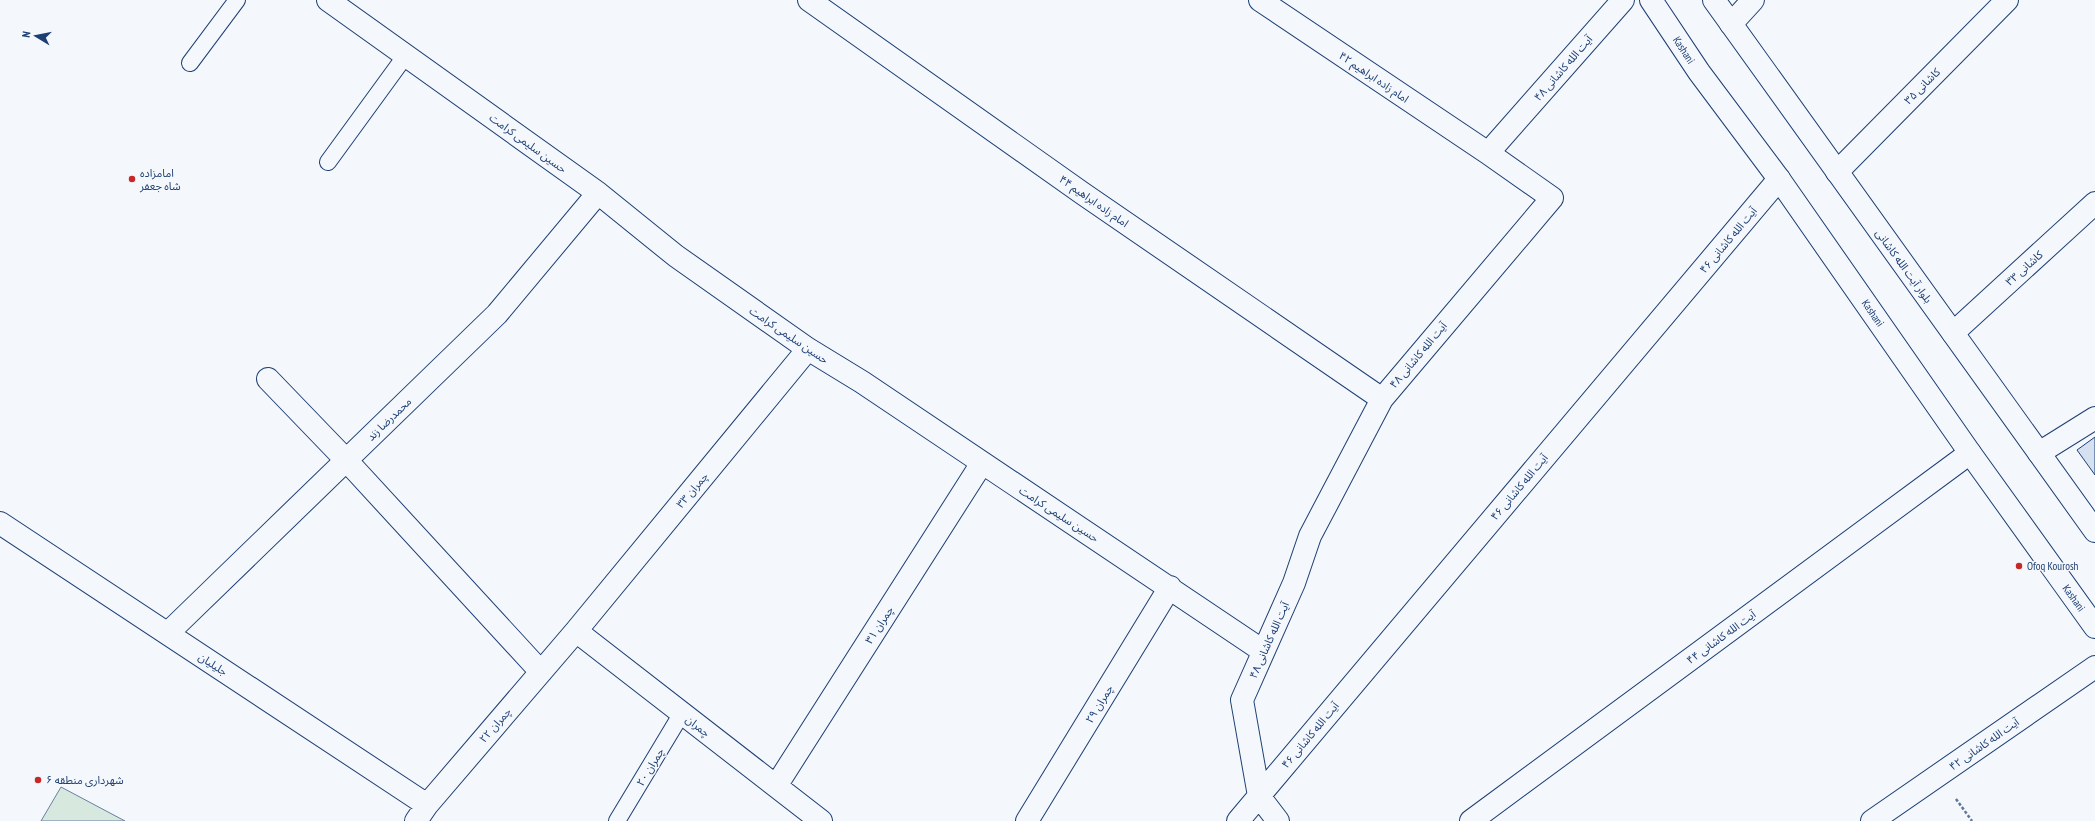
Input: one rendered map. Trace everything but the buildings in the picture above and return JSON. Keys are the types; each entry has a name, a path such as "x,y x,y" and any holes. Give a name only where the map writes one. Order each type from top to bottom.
{"street":[{"name":"حسین سلیمی کرامت","path":"328,0 598,193 676,256 808,350 862,382 1264,651"},
{"name":"امام زاده ابراهیم ۴۴","path":"809,0 1082,193 1382,399"},
{"name":"امام زاده ابراهیم ۴۲","path":"1260,0 1488,153"},
{"name":"آیت الله کاشانی ۴۸","path":"1259,796 1242,700 1294,583 1310,536 1382,399 1552,198 1488,153 1623,0"},
{"name":"Kashani","path":"1651,0 1698,72 1779,179 1970,453 2095,627"},
{"name":"بلوار آیت الله کاشانی","path":"1714,0 2095,531"},
{"path":"1731,24 1753,0"},
{"name":"کاشانی ۳۵","path":"1837,172 2007,0"},
{"name":"آیت الله کاشانی ۴۶","path":"1238,821 1779,179"},
{"name":"محمدرضا زند","path":"168,633 497,314 598,193"},
{"name":"کاشانی ۳۳","path":"1953,333 2095,203"},
{"name":"چمران ۳۳","path":"576,631 808,350"},
{"path":"268,379 347,461 541,672"},
{"path":"2039,453 2095,418"},
{"name":"آیت الله کاشانی ۴۴","path":"1471,821 1970,453"},
{"name":"چمران ۳۱","path":"776,786 982,463"},
{"name":"جلیلیان","path":"0,523 168,633 421,813"},
{"name":"چمران ۲۹","path":"1028,821 1170,587"},
{"name":"چمران ۲۲","path":"421,813 576,631"},
{"name":"چمران","path":"576,631 821,821"},
{"name":"آیت الله کاشانی ۴۲","path":"1872,821 2095,667"},
{"path":"1259,796 1278,821"}],"lane":[{"path":"190,63 237,0"},
{"path":"328,162 406,55"},
{"name":"چمران ۲۰","path":"617,821 682,713"}],"shaded area":[{"path":"61,787 125,821 41,821"}],"place":[{"name":"امامزاده شاه جعفر","path":"132,179"},
{"name":"Ofoq Kourosh","path":"2019,566"},
{"name":"شهرداری منطقه ۶","path":"38,780"}]}
